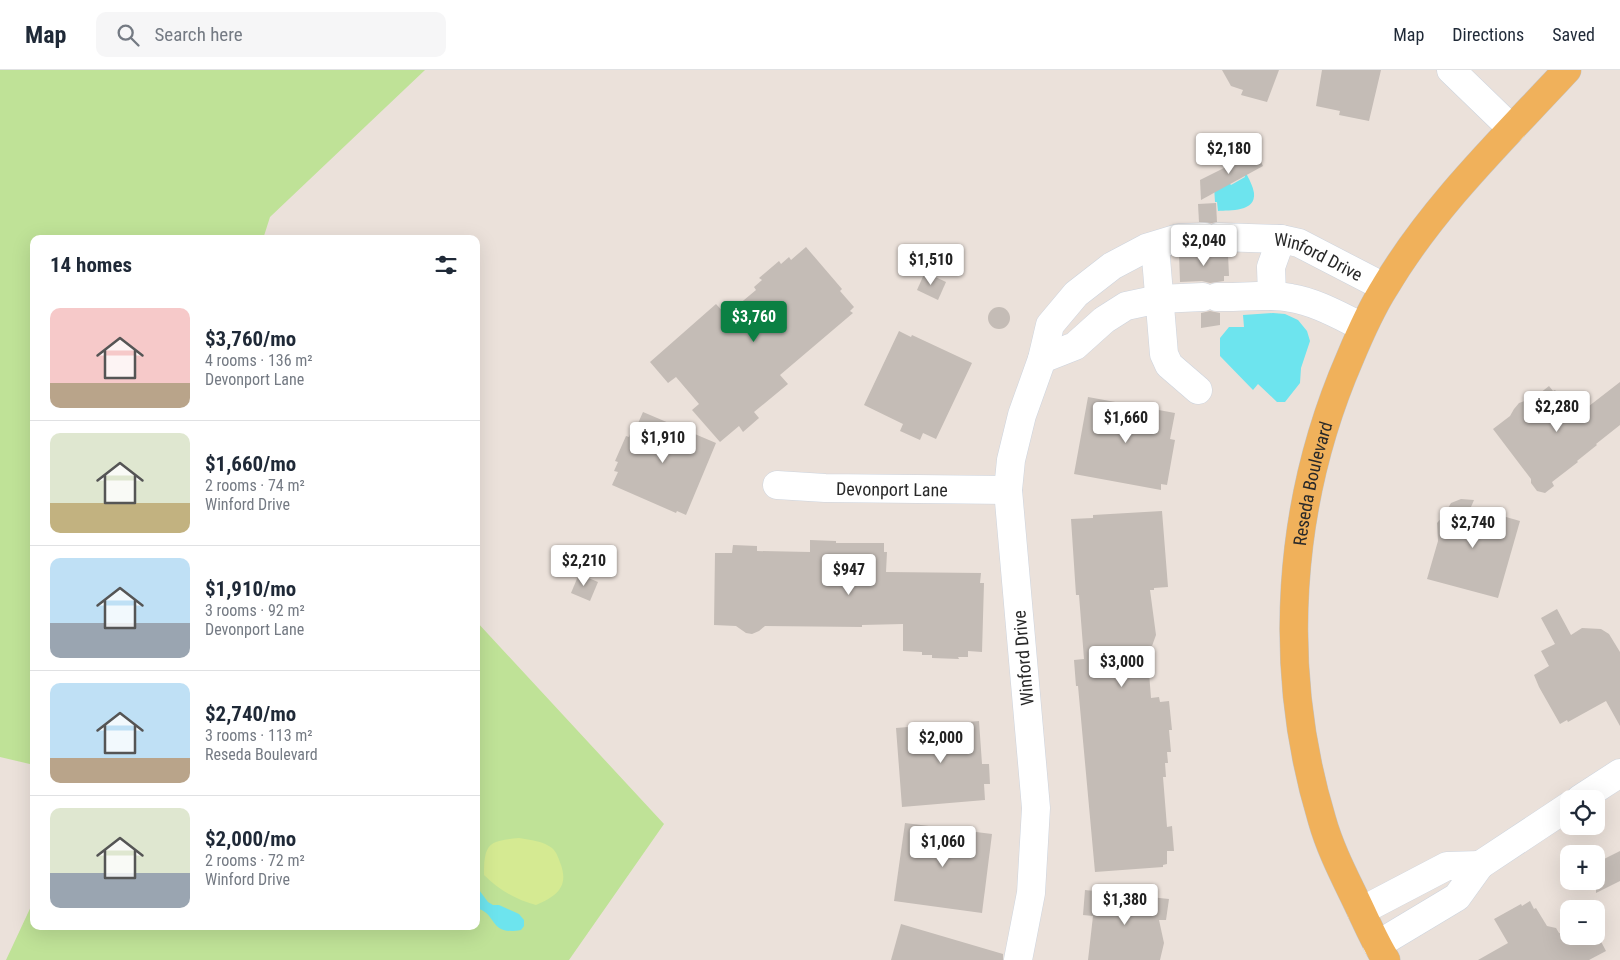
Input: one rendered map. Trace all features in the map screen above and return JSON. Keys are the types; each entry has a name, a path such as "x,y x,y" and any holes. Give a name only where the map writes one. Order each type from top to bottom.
{"main road":[{"name":"Reseda Boulevard","path":"1381,953 1338,867 1322,823 1310,780 1300,724 1295,675 1293,607 1297,553 1305,504 1318,444 1337,387 1363,327 1384,287 1413,244 1448,198 1567,70"}],"street":[{"path":"1452,70 1512,129"},
{"name":"Winford Drive","path":"1018,960 1031,893 1036,808 1008,490 1011,460 1022,415 1042,359 1050,325 1076,294 1112,266 1146,248 1180,238 1281,239 1299,243 1384,287"},
{"path":"1272,296 1271,267 1281,239"},
{"path":"1155,246 1164,354 1169,365 1198,390"},
{"path":"1112,266 1126,306"},
{"path":"1042,359 1075,346 1104,320 1126,306 1159,300 1272,296 1291,298 1310,302 1363,327"},
{"name":"Devonport Lane","path":"777,485 825,488 1008,490"},
{"path":"1594,790 1620,773"},
{"path":"1381,953 1457,897 1480,865 1560,812"},
{"path":"1361,911 1447,866 1480,865"}],"green space":[{"path":"0,70 425,70 270,217 264,235 30,235 30,764 0,757"},
{"path":"480,625 664,824 569,960 6,960 30,909 30,930 480,930"},
{"path":"519,838 537,841 552,848 558,856 561,865 563,880 559,891 549,899 536,905 508,893 484,875 485,856 490,846 501,841"}],"water":[{"path":"1246,173 1254,193 1254,199 1251,204 1241,209 1218,211 1217,202 1215,202 1214,186 1227,180 1231,185 1245,177 1244,174"},
{"path":"1285,314 1298,320 1307,331 1310,341 1301,368 1300,383 1285,402 1277,402 1258,384 1253,390 1220,356 1220,338 1229,327 1244,327 1243,315"},
{"path":"480,891 488,902 493,905 499,905 519,914 524,920 524,926 521,930 503,930 480,910"}],"building":[{"path":"1222,70 1279,70 1267,102 1241,95 1243,90 1231,86"},
{"path":"1322,70 1381,70 1369,121 1339,115 1340,111 1316,106"},
{"path":"1256,152 1263,166 1201,200 1200,180"},
{"path":"1216,203 1217,222 1199,222 1198,204"},
{"path":"806,247 842,289 840,291 854,307 850,311 853,313 780,375 788,384 754,412 759,418 743,432 739,426 720,442 692,410 699,404 676,377 668,383 650,362 716,304 726,315 756,290 754,287 762,280 759,278 779,261 781,264 789,257 791,260"},
{"path":"1211,251 1228,254 1229,276 1224,276 1224,281 1210,283 1202,281 1180,282 1179,254"},
{"path":"925,272 946,282 938,300 917,290"},
{"path":"999,307 1007,310 1010,318 1007,326 999,329 991,326 988,318 991,310"},
{"path":"1210,311 1220,313 1220,325 1201,328 1201,313"},
{"path":"899,331 911,337 912,335 972,363 936,439 923,433 920,440 900,431 903,424 864,405"},
{"path":"1620,382 1620,425 1552,482 1554,486 1545,493 1537,491 1531,483 1531,479 1493,429 1510,416 1519,403 1535,397 1549,386 1553,391 1555,390 1569,408 1573,404 1580,413"},
{"path":"1088,397 1175,413 1170,439 1175,440 1167,485 1161,484 1161,490 1074,474"},
{"path":"643,412 716,443 686,515 677,511 676,513 612,485 618,472 614,471 618,462 615,461 626,436 629,437 632,428 635,430"},
{"path":"1461,499 1474,500 1471,507 1520,521 1498,598 1427,579 1438,541 1437,523 1451,503"},
{"path":"1162,511 1168,587 1150,590 1156,635 1152,646 1147,647 1151,698 1159,697 1160,702 1169,701 1172,730 1169,730 1171,752 1167,752 1168,763 1165,763 1166,777 1163,777 1167,827 1172,826 1174,851 1167,851 1167,864 1163,865 1163,867 1095,872 1074,660 1084,659 1079,595 1076,595 1071,519 1093,518 1093,515"},
{"path":"810,540 836,541 836,543 884,543 884,552 887,552 886,572 981,573 980,583 984,583 982,652 968,651 968,657 958,657 959,659 932,658 932,655 922,655 922,652 903,651 903,624 862,625 862,627 765,626 752,634 746,633 736,626 714,625 715,553 732,553 733,545 757,546 757,551 810,552"},
{"path":"579,574 598,582 590,601 571,593"},
{"path":"1557,609 1571,635 1582,628 1601,629 1609,634 1620,652 1620,726 1606,701 1568,722 1567,720 1560,724 1539,687 1534,675 1549,666 1541,651 1555,644 1541,618"},
{"path":"979,721 982,764 989,764 990,784 984,784 985,800 902,807 896,728"},
{"path":"905,823 992,834 982,913 894,901"},
{"path":"1620,851 1620,881 1605,888 1605,858"},
{"path":"1085,890 1169,899 1166,920 1159,920 1164,943 1160,960 1088,960 1093,916 1083,915"},
{"path":"1530,901 1547,926 1556,928 1560,933 1560,945 1603,945 1606,951 1589,960 1478,960 1508,943 1494,919 1521,904 1522,906"},
{"path":"901,924 1003,954 1003,960 891,960"}]}
